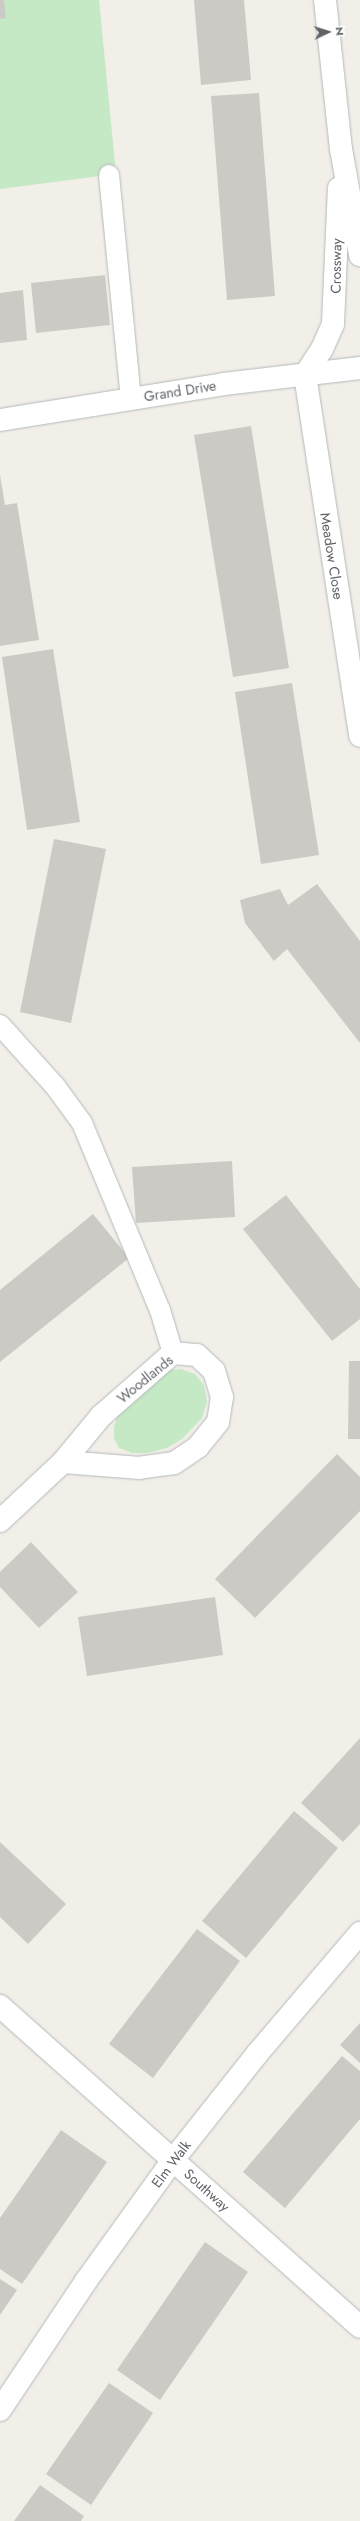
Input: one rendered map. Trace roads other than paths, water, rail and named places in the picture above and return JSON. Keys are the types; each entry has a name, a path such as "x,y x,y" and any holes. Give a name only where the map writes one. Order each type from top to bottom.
{"street":[{"name":"Crossway","path":"325,0 340,149 360,255"},
{"name":"Crossway","path":"305,375 322,349 333,324 340,149"},
{"name":"Grand Drive","path":"0,420 230,383 360,368"},
{"name":"Meadow Close","path":"305,375 360,736"},
{"name":"Woodlands","path":"0,1521 63,1462 101,1416 173,1353 197,1355 214,1371 222,1397 218,1422 198,1447 174,1463 140,1468 63,1462"},
{"name":"Elm Walk","path":"0,2410 86,2281 173,2160 256,2054 360,1933"},
{"name":"Southway","path":"0,2006 360,2327"}],"lane":[{"path":"109,175 131,398"},
{"path":"0,1026 55,1086 82,1123 160,1310 173,1353"}]}
